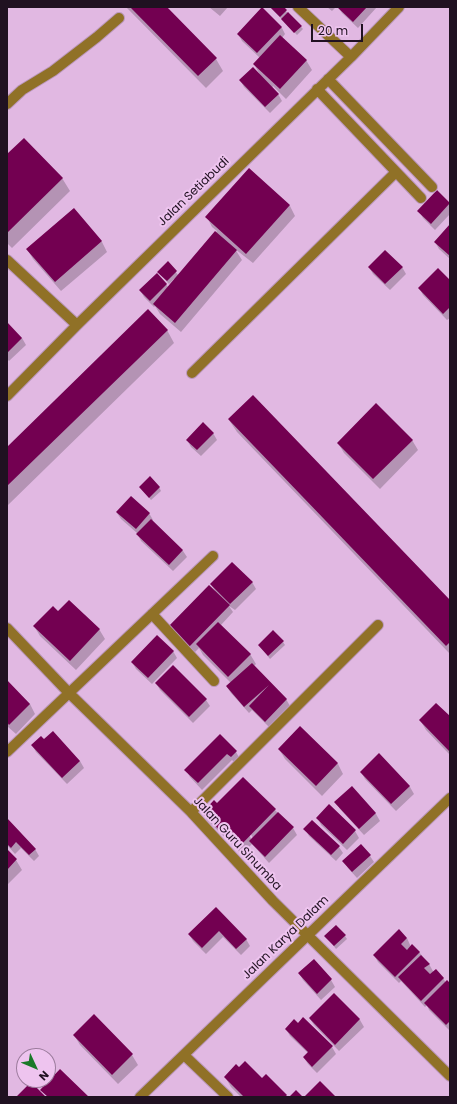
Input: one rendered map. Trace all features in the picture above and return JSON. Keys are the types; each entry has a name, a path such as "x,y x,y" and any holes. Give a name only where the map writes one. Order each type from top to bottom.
{"street":[{"path":"298,7 351,57"},
{"name":"Jalan Setiabudi","path":"7,396 77,325 351,57 400,7"},
{"path":"7,104 22,90 53,70 91,42 119,18"},
{"path":"328,79 432,187"},
{"path":"317,89 421,198"},
{"path":"192,373 396,172"},
{"path":"7,260 77,325"},
{"path":"7,752 213,556"},
{"path":"152,614 214,681"},
{"path":"191,812 378,625"},
{"name":"Jalan Guru Sinumba","path":"7,628 68,693 191,812 273,901 450,1076"},
{"name":"Jalan Karya Dalam","path":"140,1097 450,798"},
{"path":"184,1055 228,1097"}],"building":[{"path":"130,7 167,7 217,58 198,76"},
{"path":"262,7 282,27 257,53 237,34"},
{"path":"270,7 284,7 287,10 280,17"},
{"path":"337,7 367,7 353,22"},
{"path":"288,12 302,26 294,33 281,19"},
{"path":"280,35 307,60 280,89 253,64"},
{"path":"253,67 279,94 265,107 239,80"},
{"path":"24,138 63,178 7,233 7,154"},
{"path":"249,168 290,205 246,254 205,217"},
{"path":"437,190 450,203 431,224 417,211"},
{"path":"74,208 102,241 55,282 26,249"},
{"path":"450,224 450,256 434,242"},
{"path":"215,231 237,250 175,323 153,304"},
{"path":"385,250 403,267 385,284 368,267"},
{"path":"168,261 177,271 167,281 157,272"},
{"path":"438,268 450,280 450,307 443,314 418,288"},
{"path":"157,273 167,284 150,301 139,290"},
{"path":"148,309 168,330 7,486 7,447"},
{"path":"7,322 22,338 7,353"},
{"path":"253,395 450,600 450,642 446,646 228,419"},
{"path":"376,403 413,440 373,479 337,443"},
{"path":"203,422 214,433 197,450 186,440"},
{"path":"150,476 160,487 149,498 139,487"},
{"path":"131,496 150,513 136,529 116,512"},
{"path":"151,519 183,550 169,565 136,534"},
{"path":"232,562 253,582 230,604 210,584"},
{"path":"209,585 230,605 188,648 167,628"},
{"path":"69,600 100,629 70,661 33,626 53,606 58,611"},
{"path":"218,622 251,654 228,677 196,644"},
{"path":"273,630 284,641 268,656 258,645"},
{"path":"157,635 174,651 148,678 131,662"},
{"path":"252,663 287,699 265,722 249,706 269,685 244,707 226,686"},
{"path":"173,665 207,699 189,717 155,683"},
{"path":"7,680 30,704 9,725 7,722"},
{"path":"436,703 450,716 450,752 419,720"},
{"path":"300,726 338,763 316,786 278,749"},
{"path":"53,731 80,761 62,778 31,745 41,736 44,739"},
{"path":"220,734 237,751 231,757 227,754 198,783 184,770"},
{"path":"379,753 410,786 391,804 360,772"},
{"path":"243,777 276,809 238,848 202,813 214,800 217,803"},
{"path":"352,786 376,813 359,829 334,802"},
{"path":"329,804 356,830 343,844 316,818"},
{"path":"278,812 294,827 265,857 249,841"},
{"path":"7,818 36,849 29,855 16,842 11,848 7,844"},
{"path":"312,820 340,846 331,855 303,829"},
{"path":"361,844 371,855 352,872 342,861"},
{"path":"7,849 17,859 7,870"},
{"path":"216,907 247,939 236,949 219,931 202,948 188,934"},
{"path":"336,925 346,935 334,946 324,936"},
{"path":"399,929 407,938 401,944 407,950 412,944 420,952 395,977 373,955"},
{"path":"421,955 430,964 424,968 430,974 436,969 444,978 421,1001 398,977"},
{"path":"314,959 332,979 317,994 298,973"},
{"path":"447,980 450,983 450,1021 446,1025 424,1003"},
{"path":"334,993 360,1019 335,1045 309,1018"},
{"path":"94,1014 133,1054 112,1075 73,1035"},
{"path":"303,1017 333,1046 312,1067 303,1057 308,1052 285,1029 294,1019 298,1023"},
{"path":"245,1061 262,1078 266,1074 287,1095 285,1097 244,1097 224,1077 236,1064 239,1067"},
{"path":"60,1069 89,1097 48,1097 40,1090 42,1088 56,1088 56,1073"},
{"path":"320,1081 336,1097 304,1097"},
{"path":"25,1088 37,1088 46,1097 16,1097"},
{"path":"296,1090 303,1097 289,1097"}]}
